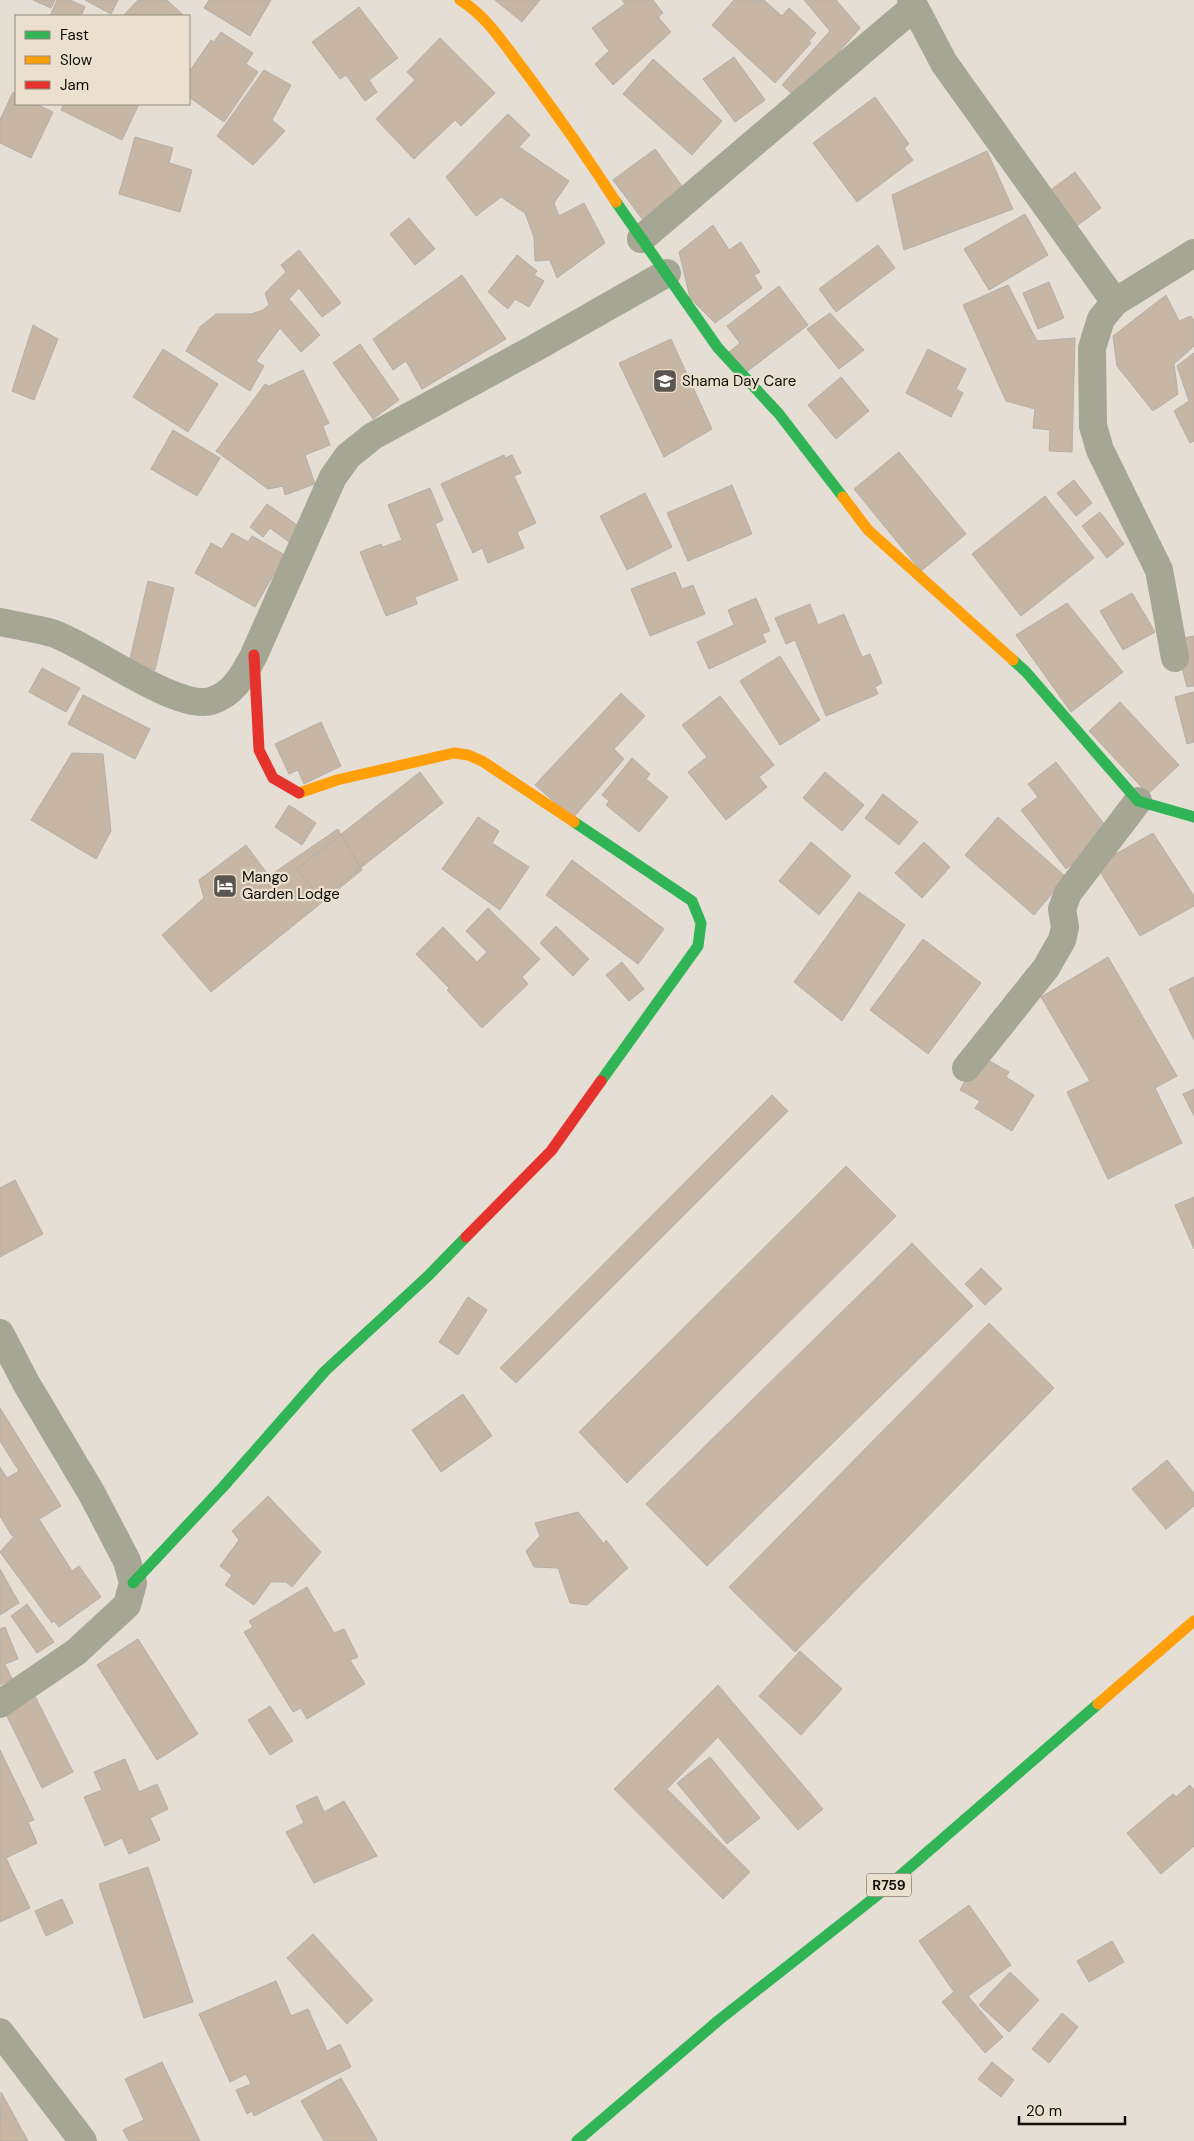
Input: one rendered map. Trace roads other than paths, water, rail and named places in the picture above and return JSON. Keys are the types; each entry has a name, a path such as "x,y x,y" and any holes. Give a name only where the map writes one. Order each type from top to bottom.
{"street":[{"path":"460,0 475,9 525,71 570,132 641,239 667,273 718,348 779,414 868,530 1026,672 1138,801 1194,817"},
{"path":"641,239 913,4 944,63 1115,302"},
{"path":"1175,658 1159,570 1100,450 1093,426 1092,348 1101,319 1115,302 1194,253"},
{"path":"0,622 52,633 84,647 120,670 186,699 210,701 231,691 242,678 254,655 333,477 348,456 373,436 535,348 667,273"},
{"path":"0,1704 76,1652 126,1605 133,1583 223,1487 325,1371 428,1276 551,1151 698,946 702,924 699,912 692,901 482,761 468,755 454,752 337,780 299,793 272,778 259,750 254,655"},
{"path":"966,1068 1046,968 1062,940 1065,927 1062,909 1068,893 1138,801"},
{"path":"0,1333 26,1383 128,1560 133,1583"},
{"name":"R759","path":"578,2141 719,2020 878,1894 1194,1621"},
{"path":"0,2032 83,2141"}],"place":[{"name":"Shama Day Care","path":"665,381"},
{"name":"Mango Garden Lodge","path":"225,886"}]}
